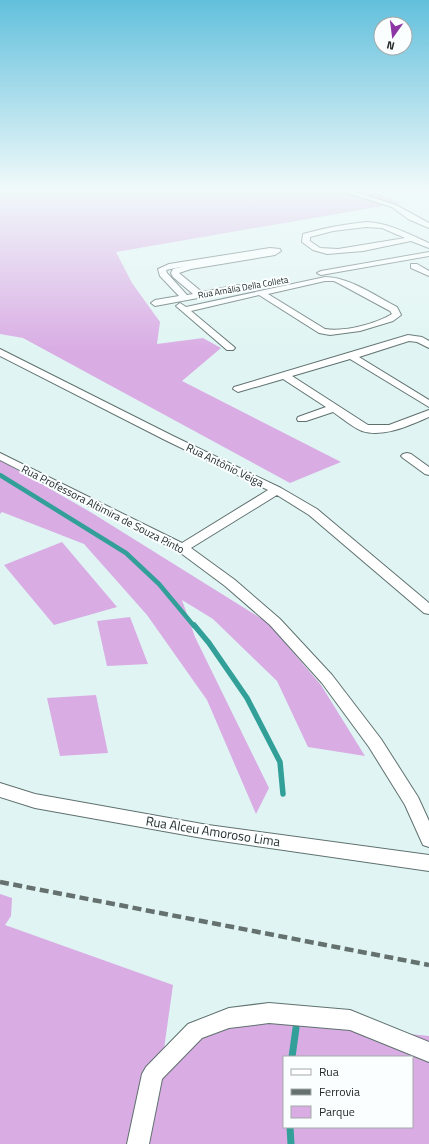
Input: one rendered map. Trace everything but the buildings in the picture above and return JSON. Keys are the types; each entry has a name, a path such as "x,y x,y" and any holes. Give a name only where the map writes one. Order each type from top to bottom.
{"street":[{"path":"309,244 313,248 334,252 379,244"},
{"path":"186,298 163,274 162,269 169,266 270,250 276,251 275,253 176,270 176,275 200,295"},
{"name":"Rua Amália Della Colleta","path":"155,304 429,254"},
{"path":"414,266 429,274"},
{"path":"184,310 225,300 325,279 335,279 394,309 397,314 390,319 342,333 331,334 322,331 261,293"},
{"path":"176,300 176,302 184,310 230,348"},
{"path":"238,389 408,338 418,339 429,345"},
{"name":"Rua Antônio Veiga","path":"0,352 169,438 277,490 313,512 429,610"},
{"path":"351,356 429,404"},
{"path":"284,375 365,428 375,431 383,430 429,413"},
{"path":"302,419 334,408"},
{"name":"Rua Professora Altimira de Souza Pinto","path":"0,456 182,548 230,583 275,622 327,679 375,743 412,802 429,840"},
{"path":"407,456 429,472"},
{"path":"182,548 277,490"},
{"name":"Rua Alceu Amoroso Lima","path":"0,790 35,801 208,832 429,863"},
{"path":"138,1144 153,1074 195,1031 229,1018 269,1013 350,1020 429,1052"}],"green space":[{"path":"0,244 160,244 116,252 132,283 160,322 157,344 203,338 221,348 182,381 341,462 290,483 23,338 0,334"},
{"path":"0,460 92,513 267,622 321,685 365,756 308,747 277,681 213,619 182,600 195,637 269,788 256,814 207,700 147,615 84,544 2,512 0,514"},
{"path":"62,542 117,607 54,625 4,565"},
{"path":"130,617 148,664 107,666 97,621"},
{"path":"96,695 108,753 60,756 47,698"},
{"path":"0,894 12,898 11,916 5,925 173,985 162,1063 202,1034 264,1019 429,1036 429,1144 0,1144"}],"waterway":[{"path":"0,475 126,553 159,584 194,626"},
{"path":"194,625 209,643 247,698 280,762 283,794"},
{"path":"292,1056 296,1028"},
{"path":"290,1128 291,1144"}],"railway":[{"path":"0,882 429,965"}]}
